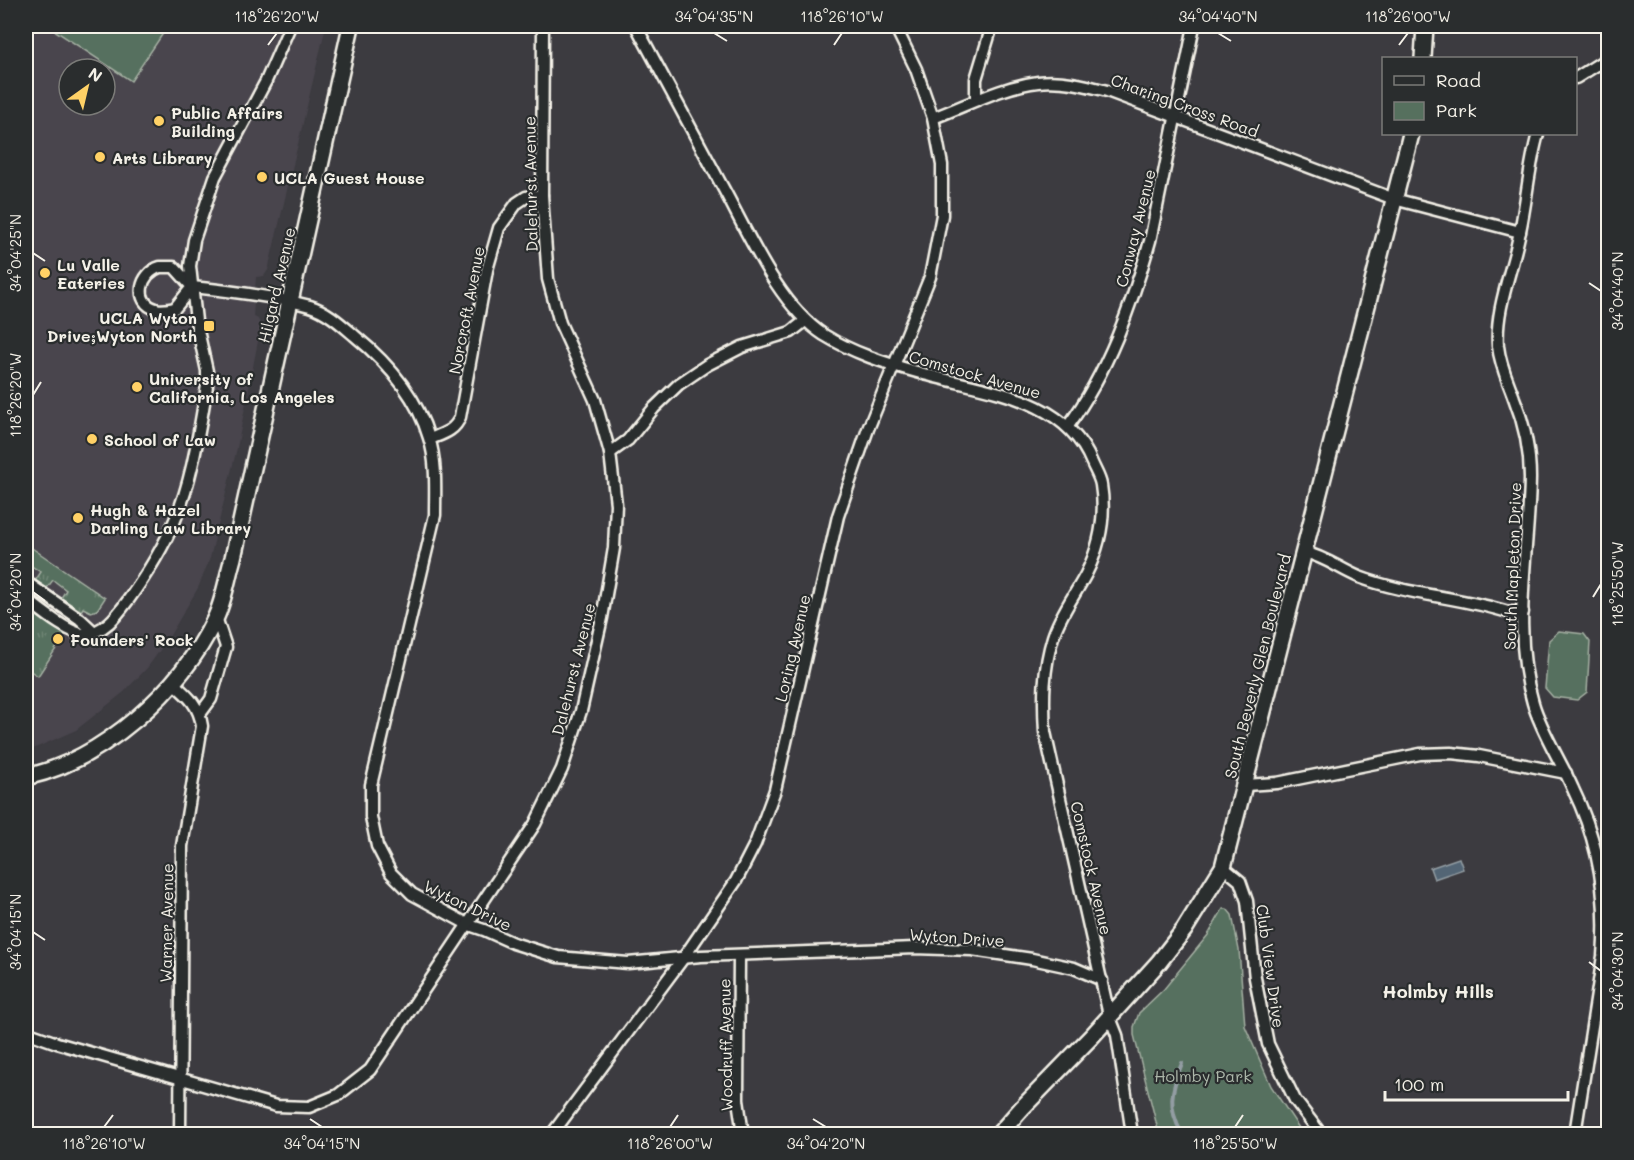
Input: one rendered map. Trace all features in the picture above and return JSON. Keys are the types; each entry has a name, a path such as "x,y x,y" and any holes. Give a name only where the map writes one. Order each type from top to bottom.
{"main road":[{"name":"Hilgard Avenue","path":"26,777 70,761 96,747 154,704 202,643 216,617 233,558 351,26"},
{"path":"1424,57 1425,26"},
{"name":"South Beverly Glen Boulevard","path":"999,1134 1159,962 1184,930 1223,867 1411,135"}],"street":[{"path":"26,599 72,631 82,634 105,627 140,584 176,519 185,489 207,386 207,371 196,321 190,259 197,228 215,177 266,81 290,26"},
{"name":"Dalehurst Avenue","path":"26,1032 276,1106 309,1107 338,1095 370,1070 535,824 562,769 581,711 602,618 614,548 616,504 610,453 595,400 560,323 548,279 542,195 543,26"},
{"name":"Comstock Avenue","path":"636,26 771,275 806,321 857,353 1016,398 1042,408 1068,426 1089,455 1101,483 1104,514 1099,540 1086,573 1062,613 1053,636 1043,693 1045,732 1109,1015 1116,1035 1132,1134"},
{"path":"895,26 916,69 933,118"},
{"path":"976,100 976,80 992,26"},
{"name":"Conway Avenue","path":"1068,426 1079,411 1117,338 1130,306 1150,241 1194,26"},
{"path":"1577,77 1608,58"},
{"name":"Charing Cross Road","path":"933,118 1005,89 1039,82 1080,84 1107,91 1394,199 1520,232"},
{"name":"Loring Avenue","path":"552,1134 684,957 736,881 755,844 775,790 838,516 868,429 930,277 942,215 942,165 933,118"},
{"name":"South Mapleton Drive","path":"1538,135 1520,232 1499,322 1498,346 1502,369 1523,425 1528,451 1530,476 1523,612 1526,674 1533,705 1585,816 1597,853 1603,888 1605,927 1603,956 1575,1134"},
{"name":"Norcroft Avenue","path":"429,439 449,431 458,423 460,417 487,270 499,228 517,203 526,197 542,195"},
{"path":"160,267 174,267 192,287 172,309 156,309 149,305 142,293 142,286 148,273 160,267"},
{"name":"Wyton Drive","path":"192,287 311,306 325,313 375,353 398,377 415,405 429,439 435,480 435,515 371,785 371,817 377,846 391,873 412,894 469,925 513,943 558,957 628,963 684,957 915,948 972,950 1074,968 1102,980"},
{"path":"610,453 628,440 654,408 679,384 707,365 742,347 791,332 806,321"},
{"path":"1304,552 1324,558 1359,577 1383,584 1508,612 1523,612"},
{"path":"26,582 80,619 93,632"},
{"name":"Warner Avenue","path":"180,1134 182,846 202,726 200,714 212,699 226,647 216,617"},
{"path":"172,683 192,699 200,714"},
{"path":"1245,785 1276,783 1420,754 1451,753 1479,756 1566,773"},
{"name":"Club View Drive","path":"1223,867 1240,881 1247,901 1255,978 1268,1044 1295,1100 1321,1134"},
{"name":"Woodruff Avenue","path":"739,956 738,1100 743,1134"}],"shaded area":[{"name":"University of California, Los Angeles","path":"26,26 326,26 268,270 264,276 256,277 253,316 258,319 261,326 237,448 210,558 198,588 166,642 147,668 124,692 76,730 26,752"}],"green space":[{"path":"48,26 168,26 131,81 117,72 117,57 95,57"},
{"path":"26,544 105,598 97,610 91,612 83,608 81,611 61,598 66,590 53,580 47,588 35,581 41,572 26,563"},
{"path":"26,608 65,635 38,676 26,668"},
{"path":"1559,631 1584,634 1590,642 1587,692 1577,700 1553,697 1545,688 1549,640"},
{"name":"Holmby Park","path":"1223,909 1227,909 1232,915 1239,950 1245,1026 1271,1086 1303,1134 1159,1134 1134,1035 1134,1027 1139,1013 1164,989 1208,935"}],"water":[{"path":"1459,858 1463,869 1434,879 1430,868"}],"waterway":[{"path":"1182,1063 1172,1099 1174,1115 1182,1134"}],"place":[{"name":"Public Affairs Building","path":"159,121"},
{"name":"Arts Library","path":"100,157"},
{"name":"UCLA Guest House","path":"262,177"},
{"name":"Lu Valle Eateries","path":"45,273"},
{"name":"UCLA Wyton Drive;Wyton North","path":"209,326"},
{"name":"University of California, Los Angeles","path":"137,387"},
{"name":"School of Law","path":"92,439"},
{"name":"Hugh & Hazel Darling Law Library","path":"78,518"},
{"name":"Founders' Rock","path":"58,639"}],"district":[{"name":"Holmby Hills","path":"1438,991"}]}
